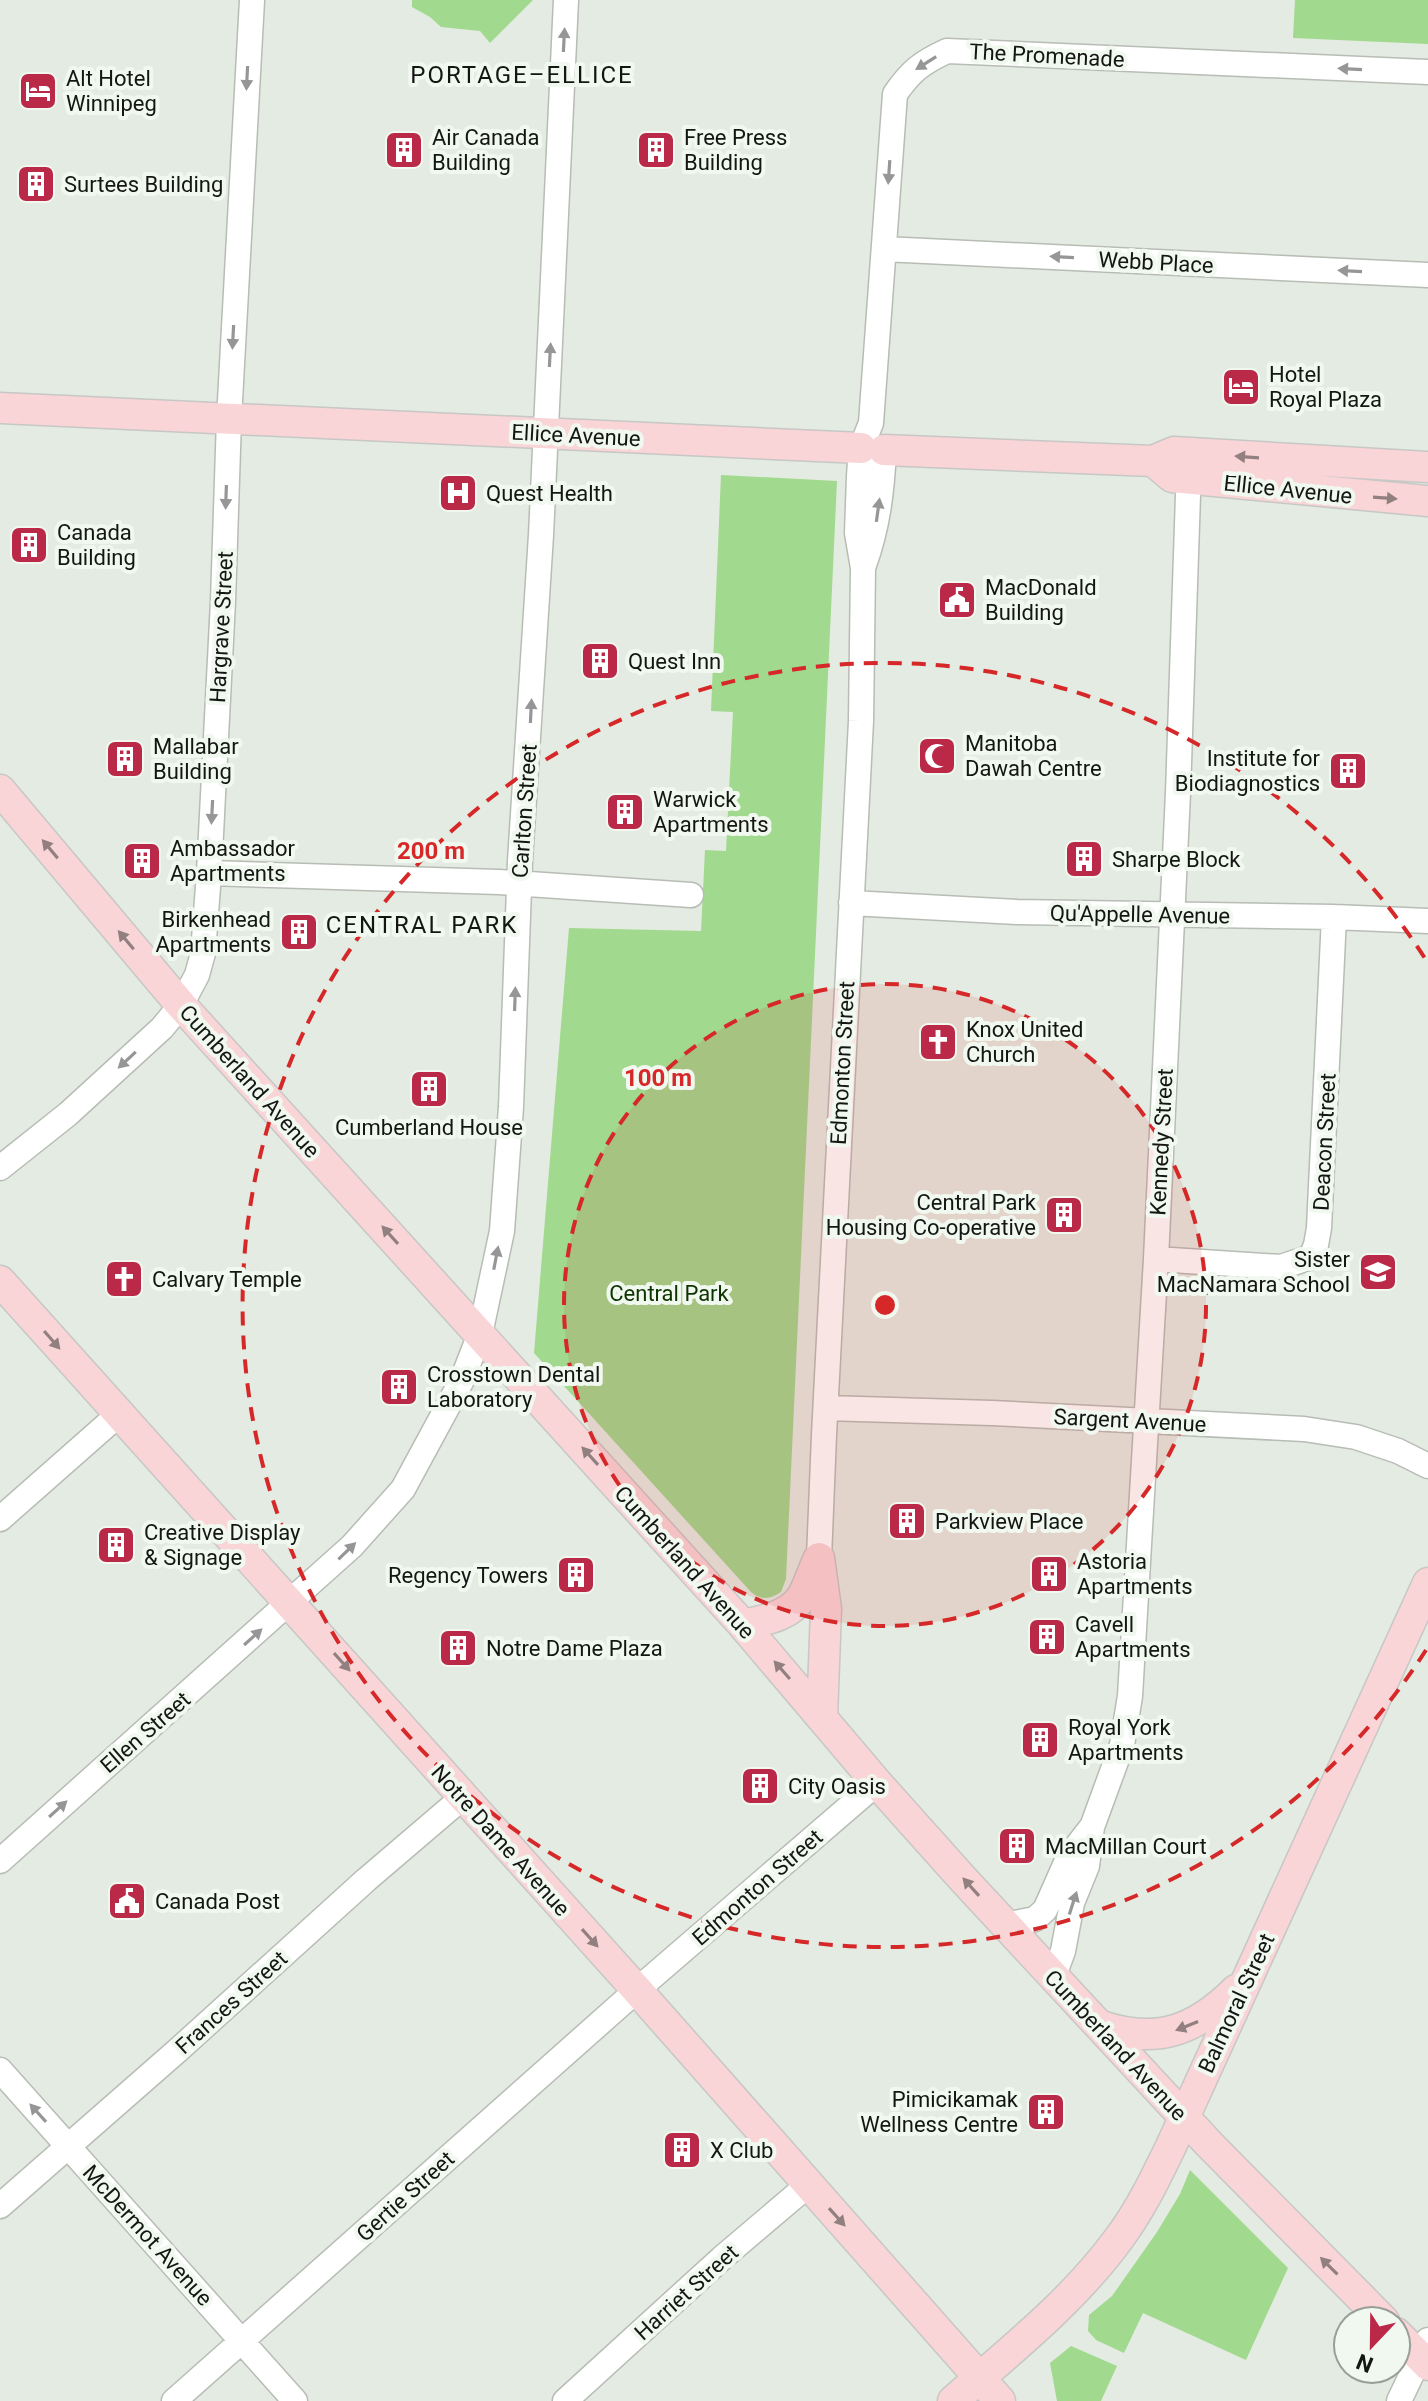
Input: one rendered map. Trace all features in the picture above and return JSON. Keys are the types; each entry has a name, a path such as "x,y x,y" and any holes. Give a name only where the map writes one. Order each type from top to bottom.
{"main road":[{"name":"Ellice Avenue","path":"0,408 1153,461 1172,477 1428,467"},
{"name":"Ellice Avenue","path":"1194,476 1428,501"},
{"name":"Cumberland Avenue","path":"0,790 181,1005 743,1625 877,1783 1005,1925 1184,2117 1368,2305"},
{"name":"Notre Dame Avenue","path":"0,1281 637,1990 1000,2401"},
{"path":"743,1625 769,1620 793,1607 803,1595 819,1558"},
{"path":"819,1558 826,1609 822,1718"},
{"name":"Balmoral Street","path":"953,2401 1065,2300 1117,2241 1152,2185 1428,1583"},
{"path":"1101,2026 1135,2033 1172,2032 1197,2023 1217,2009 1247,1979"}],"street":[{"name":"Hargrave Street","path":"0,1168 68,1114 162,1028 181,1005 197,975 203,953 252,0"},
{"name":"Carlton Street","path":"290,1603 352,1546 403,1489 462,1380 480,1334 502,1231 511,1107 519,884 546,433 566,0"},
{"name":"The Promenade","path":"872,449 871,423 895,94 923,62 947,51 1428,72"},
{"name":"Webb Place","path":"884,249 1428,275"},
{"name":"Edmonton Street","path":"819,1558 861,721 863,568 857,533 872,449"},
{"name":"Kennedy Street","path":"1053,1978 1063,1951 1072,1903 1087,1866 1092,1827 1117,1760 1128,1710 1156,1259 1194,476"},
{"path":"209,873 519,884 691,895"},
{"name":"Qu'Appelle Avenue","path":"851,903 1017,912 1428,921"},
{"name":"Deacon Street","path":"1156,1259 1281,1267 1311,1257 1319,1228 1334,917"},
{"name":"Sargent Avenue","path":"826,1408 1304,1429 1356,1437 1398,1451 1428,1466"},
{"path":"0,1519 118,1415"},
{"name":"Ellen Street","path":"0,1861 290,1603"},
{"name":"Edmonton Street","path":"637,1990 877,1783"},
{"name":"Frances Street","path":"0,2206 462,1798"},
{"name":"Kennedy Street","path":"1005,1925 1035,1919 1045,1910 1069,1856 1092,1827"},
{"name":"Gertie Street","path":"174,2401 637,1990"},
{"name":"McDermot Avenue","path":"0,2070 295,2401"},
{"name":"Harriet Street","path":"565,2401 722,2258 808,2185"},
{"path":"1399,2401 1425,2354"}],"green space":[{"path":"412,0 533,0 490,43 480,31 441,27 412,7"},
{"path":"1295,0 1428,0 1428,44 1293,38"},
{"name":"Central Park","path":"721,475 837,481 786,1579 781,1592 766,1598 751,1592 534,1353 569,928 701,931 705,850 726,851 733,712 711,711"},
{"path":"1190,2170 1288,2268 1246,2360 1143,2313 1124,2353 1096,2340 1088,2331 1089,2315 1112,2296 1157,2232 1180,2194"},
{"path":"1071,2346 1117,2366 1101,2401 1057,2401 1050,2363"}],"place":[{"name":"Alt Hotel Winnipeg","path":"38,91"},
{"name":"Air Canada Building","path":"404,150"},
{"name":"Free Press Building","path":"656,150"},
{"name":"Surtees Building","path":"36,184"},
{"name":"Hotel Royal Plaza","path":"1241,387"},
{"name":"Quest Health","path":"458,493"},
{"name":"Canada Building","path":"29,545"},
{"name":"MacDonald Building","path":"957,600"},
{"name":"Quest Inn","path":"600,661"},
{"name":"Manitoba Dawah Centre","path":"937,756"},
{"name":"Mallabar Building","path":"125,759"},
{"name":"Institute for Biodiagnostics","path":"1348,771"},
{"name":"Warwick Apartments","path":"625,812"},
{"name":"Sharpe Block","path":"1084,859"},
{"name":"Ambassador Apartments","path":"142,861"},
{"name":"Birkenhead Apartments","path":"299,932"},
{"name":"Knox United Church","path":"938,1042"},
{"name":"Cumberland House","path":"429,1089"},
{"name":"Central Park Housing Co-operative","path":"1064,1215"},
{"name":"Sister MacNamara School","path":"1378,1272"},
{"name":"Calvary Temple","path":"124,1279"},
{"name":"Crosstown Dental Laboratory","path":"399,1387"},
{"name":"Parkview Place","path":"907,1521"},
{"name":"Creative Display & Signage","path":"116,1545"},
{"name":"Astoria Apartments","path":"1049,1574"},
{"name":"Regency Towers","path":"576,1575"},
{"name":"Cavell Apartments","path":"1047,1637"},
{"name":"Notre Dame Plaza","path":"458,1648"},
{"name":"Royal York Apartments","path":"1040,1740"},
{"name":"City Oasis","path":"760,1786"},
{"name":"MacMillan Court","path":"1017,1846"},
{"name":"Canada Post","path":"127,1901"},
{"name":"Pimicikamak Wellness Centre","path":"1046,2112"},
{"name":"X Club","path":"682,2150"}],"district":[{"name":"PORTAGE–ELLICE","path":"522,75"},
{"name":"CENTRAL PARK","path":"422,925"}]}
